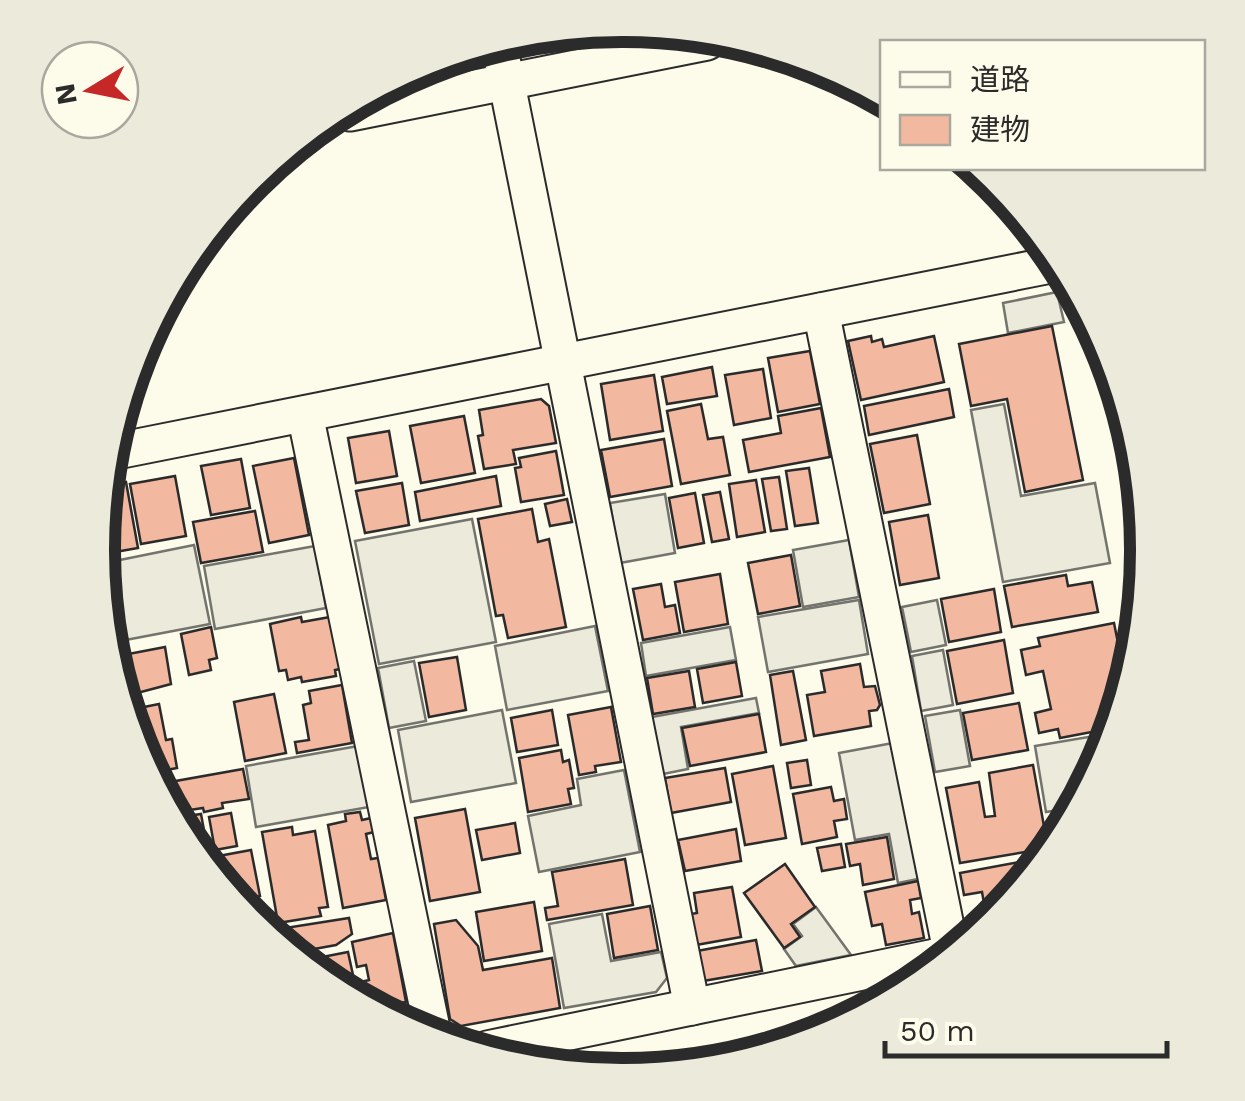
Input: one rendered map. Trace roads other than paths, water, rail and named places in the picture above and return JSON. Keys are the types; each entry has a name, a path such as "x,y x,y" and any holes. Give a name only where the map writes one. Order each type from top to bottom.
{"street":[{"path":"385,102 503,66 675,46"},
{"path":"503,66 692,1007"},
{"path":"124,450 1043,266"},
{"path":"821,311 946,942"},
{"path":"306,414 431,1021"},
{"path":"507,1045 927,957"}]}
